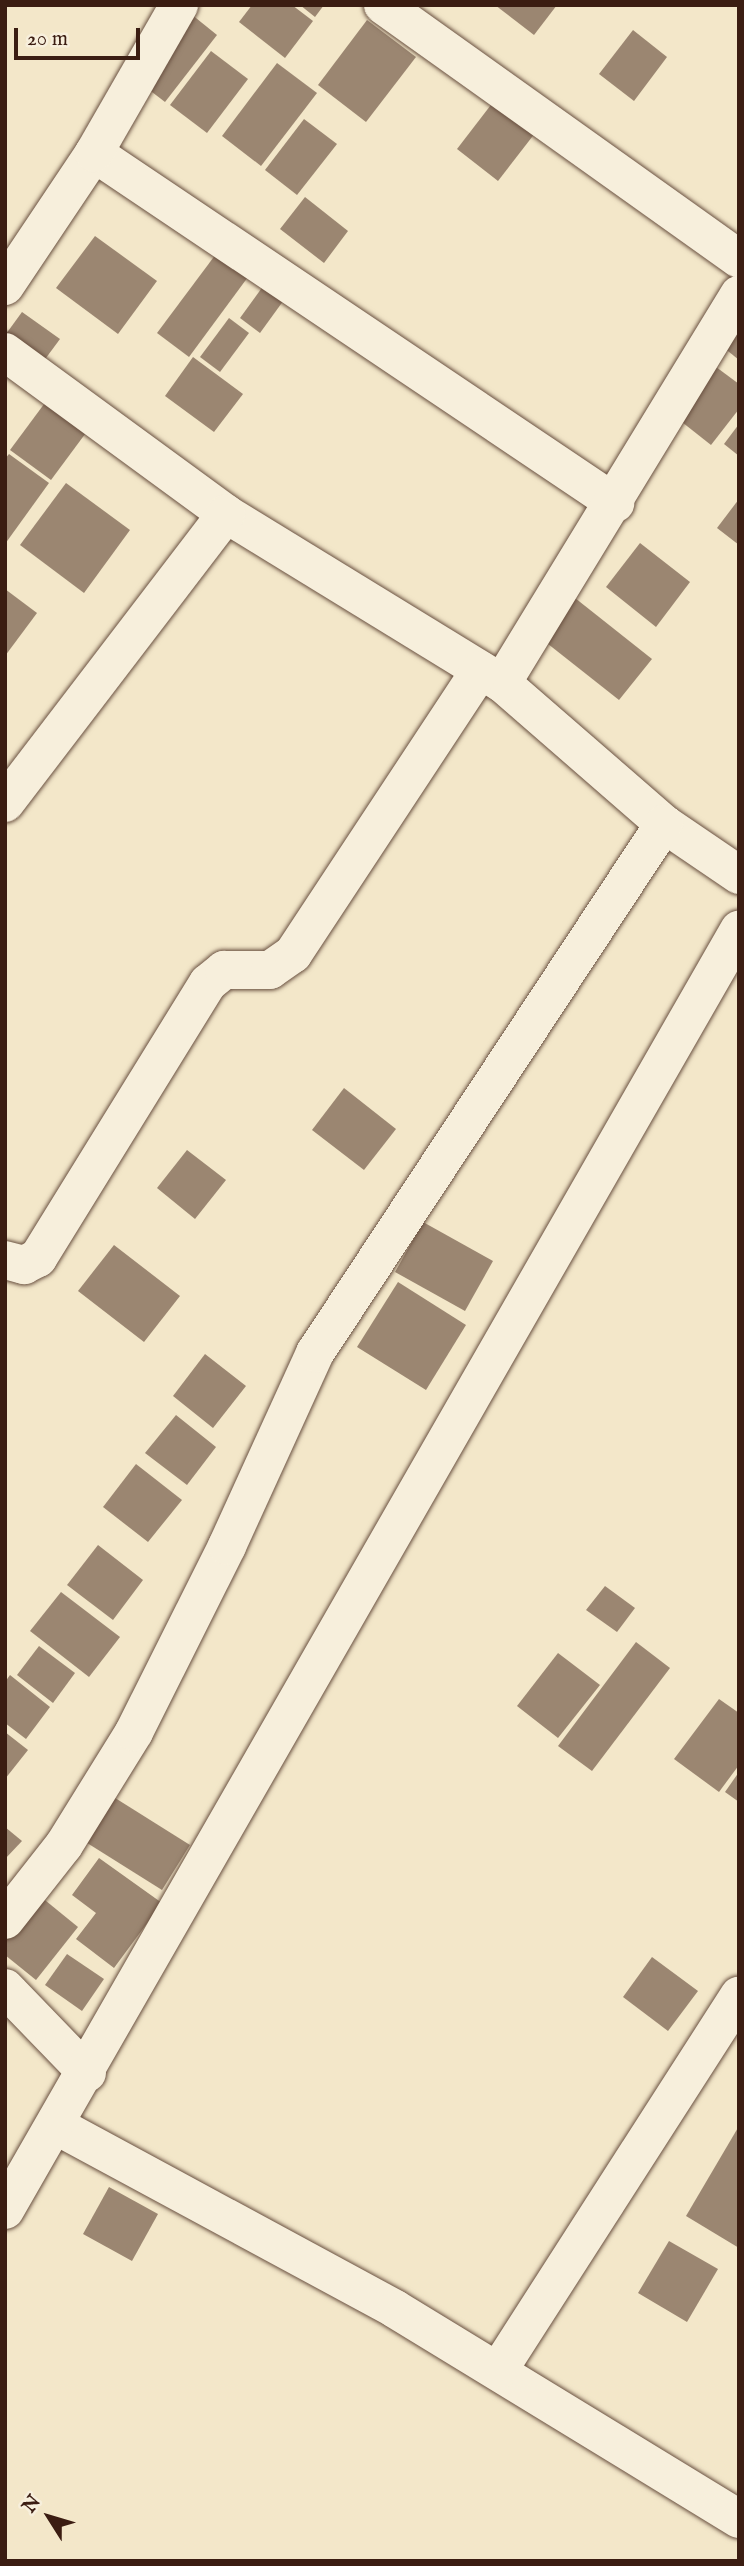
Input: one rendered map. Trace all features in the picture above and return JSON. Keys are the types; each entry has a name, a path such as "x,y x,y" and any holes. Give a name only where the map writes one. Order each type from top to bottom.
{"street":[{"path":"5,286 94,153 179,5"},
{"path":"383,5 739,259"},
{"path":"94,153 615,503"},
{"path":"5,1260 24,1265 38,1258 208,983 224,970 270,970 293,954 615,503 739,295"},
{"path":"5,352 226,514 491,676 664,824 739,875"},
{"path":"5,803 226,514"},
{"path":"5,1920 64,1845 134,1732 227,1546 315,1353 664,824"},
{"path":"5,2210 57,2126 739,930"},
{"path":"5,1988 87,2073"},
{"path":"498,2371 739,1996"},
{"path":"57,2126 395,2309 739,2519"}],"building":[{"path":"252,5 292,5 313,21 285,58 239,22"},
{"path":"300,5 324,5 315,17"},
{"path":"495,5 557,5 534,35"},
{"path":"191,14 217,35 165,102 139,82"},
{"path":"367,20 416,57 366,122 318,85"},
{"path":"633,30 667,57 634,101 599,74"},
{"path":"211,51 248,79 207,133 170,105"},
{"path":"277,63 317,93 261,166 222,136"},
{"path":"497,97 539,128 498,181 457,149"},
{"path":"304,119 337,144 297,195 265,170"},
{"path":"305,197 348,231 324,263 280,229"},
{"path":"95,236 157,281 118,334 56,288"},
{"path":"216,254 248,277 189,357 157,333"},
{"path":"269,278 289,293 260,333 240,318"},
{"path":"22,312 60,339 43,362 6,334"},
{"path":"229,318 249,333 220,372 200,357"},
{"path":"739,328 739,360 723,347"},
{"path":"193,357 243,394 214,432 165,396"},
{"path":"712,364 739,384 739,409 711,445 673,415"},
{"path":"53,392 94,422 51,480 10,450"},
{"path":"739,424 739,456 724,444"},
{"path":"9,454 49,483 5,544 5,459"},
{"path":"66,483 130,530 84,593 20,545"},
{"path":"739,499 739,545 717,528"},
{"path":"640,543 690,582 656,627 606,587"},
{"path":"5,589 37,613 5,656"},
{"path":"575,598 652,659 619,700 543,640"},
{"path":"344,1088 396,1129 364,1170 312,1130"},
{"path":"187,1150 226,1180 195,1219 157,1188"},
{"path":"423,1222 493,1261 465,1311 395,1272"},
{"path":"114,1245 180,1296 144,1342 78,1291"},
{"path":"398,1282 466,1325 426,1390 357,1347"},
{"path":"205,1354 246,1386 213,1428 173,1396"},
{"path":"176,1415 216,1447 187,1485 145,1453"},
{"path":"136,1464 182,1500 148,1542 103,1507"},
{"path":"98,1545 143,1580 113,1620 67,1585"},
{"path":"605,1586 635,1608 617,1632 586,1610"},
{"path":"61,1592 120,1637 89,1677 30,1631"},
{"path":"636,1642 670,1668 592,1771 558,1746"},
{"path":"39,1646 75,1673 53,1703 17,1675"},
{"path":"558,1653 600,1685 558,1738 517,1706"},
{"path":"10,1675 50,1707 26,1739 5,1723 5,1682"},
{"path":"719,1699 739,1713 739,1765 719,1792 674,1759"},
{"path":"5,1732 28,1750 5,1779"},
{"path":"739,1772 739,1802 725,1792"},
{"path":"104,1791 190,1845 162,1890 76,1836"},
{"path":"5,1827 22,1841 5,1859"},
{"path":"99,1858 162,1903 114,1968 76,1939 96,1913 72,1895"},
{"path":"35,1892 78,1927 36,1980 5,1955 5,1929"},
{"path":"67,1954 104,1979 82,2011 45,1985"},
{"path":"652,1957 698,1991 668,2031 623,1997"},
{"path":"739,2126 739,2248 686,2216"},
{"path":"109,2187 158,2214 132,2261 83,2234"},
{"path":"669,2241 718,2269 687,2322 638,2293"}]}
